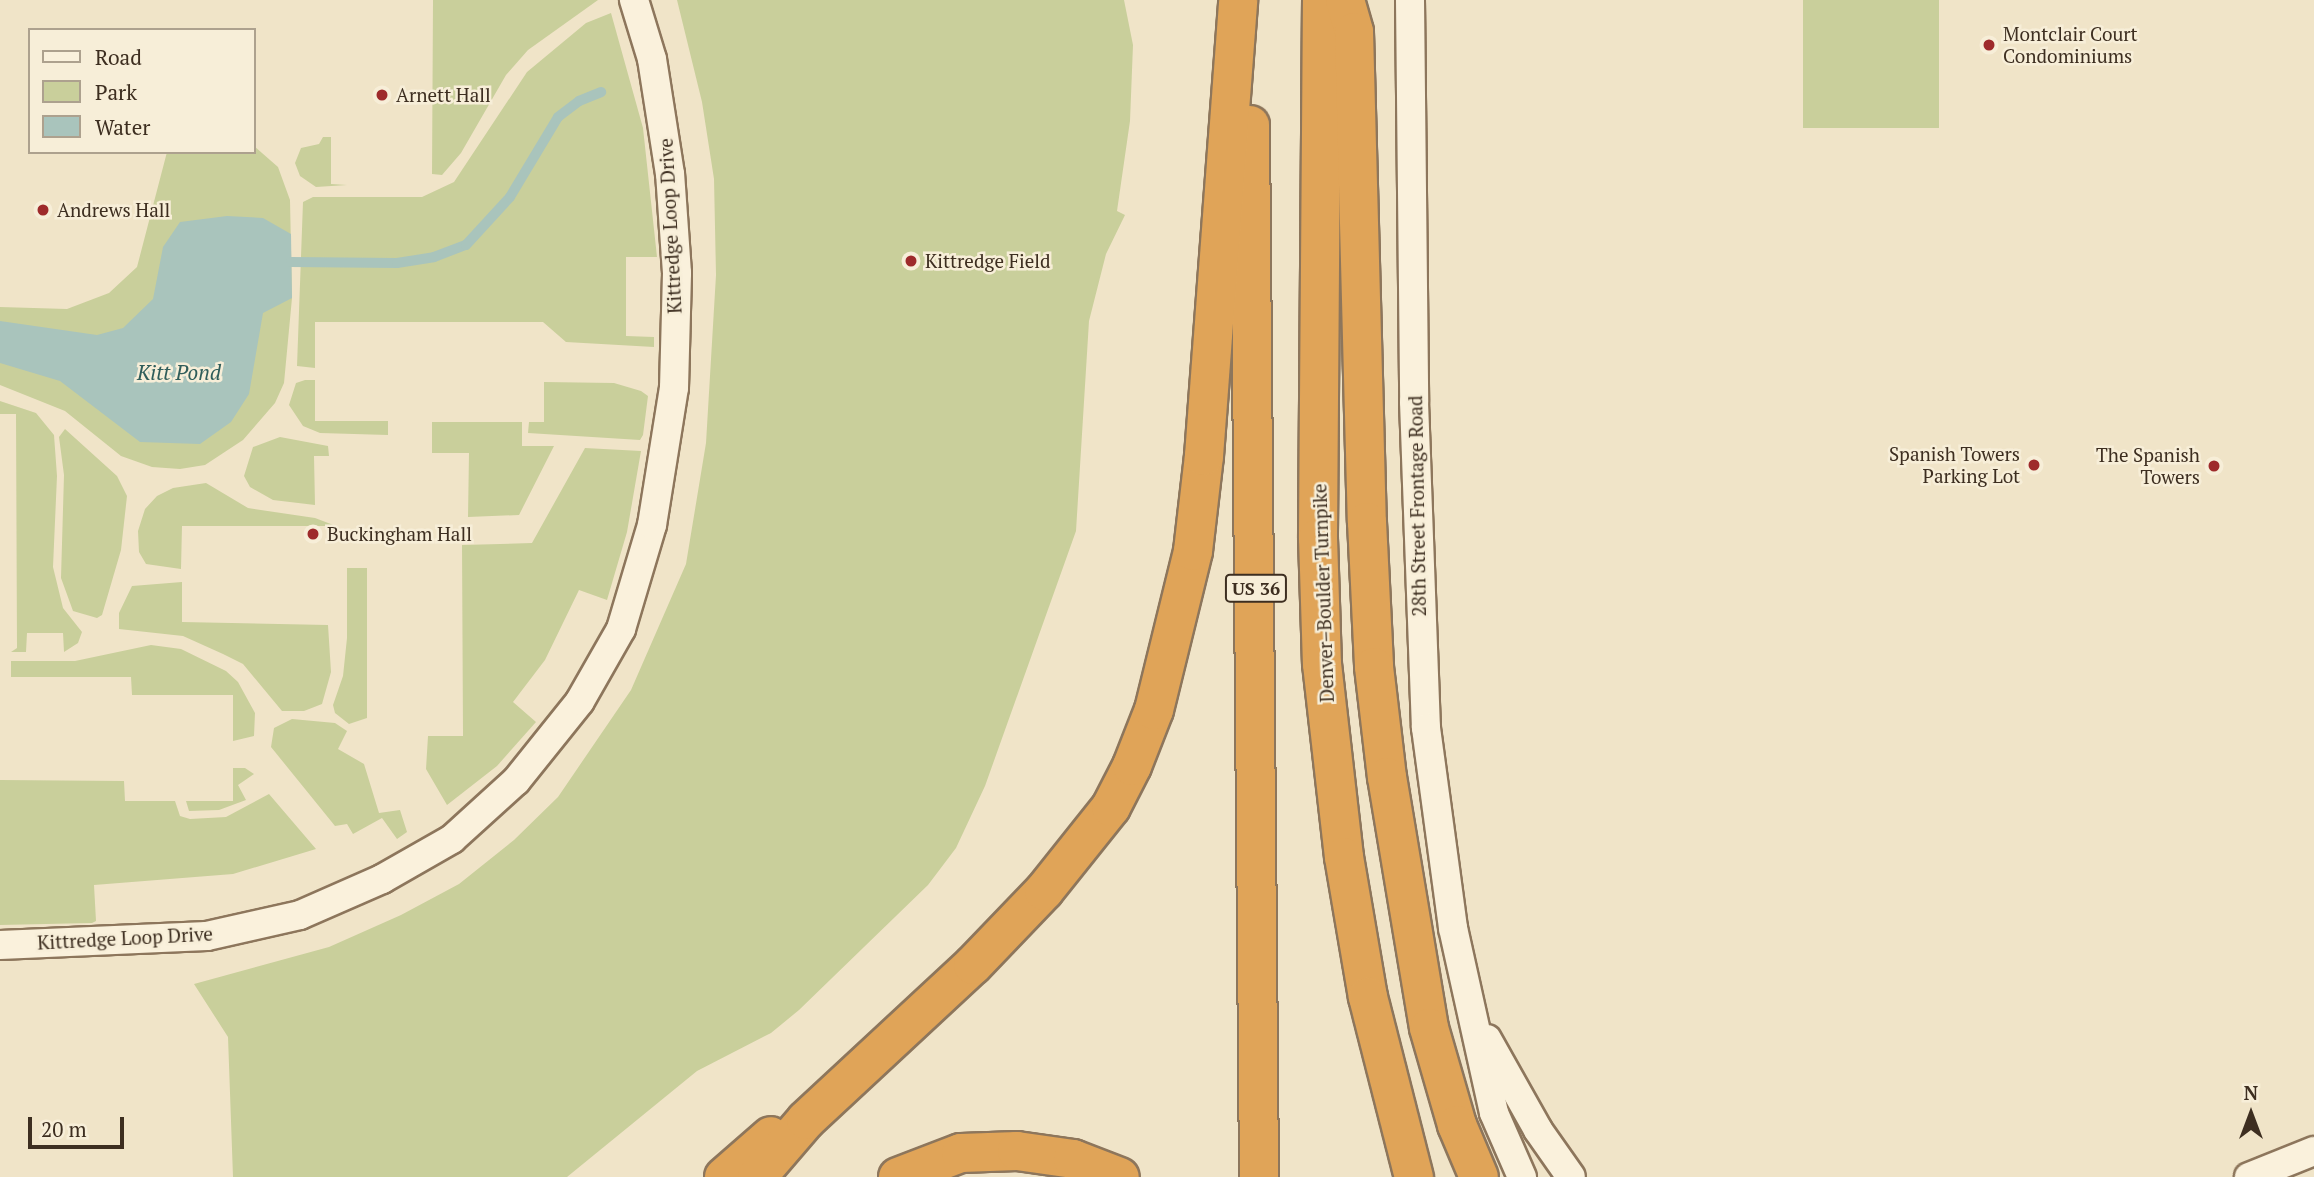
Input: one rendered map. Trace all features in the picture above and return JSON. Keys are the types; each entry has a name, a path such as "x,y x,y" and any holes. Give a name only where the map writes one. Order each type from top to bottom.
{"highway":[{"path":"757,1177 806,1120 1001,937 1083,847 1111,807 1154,710 1193,551 1203,470 1238,0"},
{"name":"US 36","path":"1246,0 1256,574 1259,1177"},
{"name":"Denver–Boulder Turnpike","path":"1322,0 1318,538 1322,664 1344,857 1368,997 1414,1177"},
{"path":"1345,0 1354,32 1367,522 1376,681 1412,950 1441,1077 1479,1177"},
{"path":"724,1177 802,1112 849,1080"},
{"path":"898,1177 961,1153 1017,1151 1073,1159 1120,1177"}],"street":[{"name":"Kittredge Loop Drive","path":"0,944 207,936 300,915 382,880 452,839 516,781 580,701 625,616 652,525 674,388 677,273 670,174 652,59 634,0"},
{"name":"28th Street Frontage Road","path":"1410,0 1421,661 1439,847 1494,1113 1522,1177"},
{"name":"28th Street Frontage Road","path":"1471,1008 1516,1095 1571,1177"},
{"path":"2249,1177 2314,1151"}],"green space":[{"path":"433,0 598,0 528,50 506,75 461,153 442,175 432,174"},
{"path":"677,0 1124,0 1133,45 1130,121 1117,211 1125,215 1106,254 1089,321 1076,531 985,786 956,848 928,885 799,1010 771,1033 697,1071 567,1177 233,1177 228,1037 194,984 329,947 401,915 459,884 514,840 558,797 631,690 686,564 706,443 716,275 714,179 702,102"},
{"path":"1803,0 1939,0 1939,128 1803,128"},
{"path":"611,13 643,128 657,257 626,257 626,336 654,337 654,347 566,342 543,322 315,322 315,368 297,366 303,202 313,197 422,197 454,182 527,72 586,23"},
{"path":"323,137 331,137 331,184 347,185 316,187 300,176 295,163 301,148 319,144"},
{"path":"256,148 278,167 290,200 292,298 284,383 275,403 243,440 205,465 180,469 152,467 121,456 65,411 0,385 0,307 67,309 109,293 137,267 166,154 256,154"},
{"path":"315,380 315,421 388,421 388,435 320,433 303,426 289,405 296,383"},
{"path":"544,382 614,383 641,391 648,396 643,435 640,440 528,433 529,422 544,422"},
{"path":"0,401 36,413 54,435 57,476 53,567 63,608 82,632 78,643 64,652 63,633 27,633 26,652 11,652 17,648 16,414 0,414"},
{"path":"432,422 522,422 522,446 554,446 519,515 468,517 469,453 432,453"},
{"path":"65,429 117,476 127,496 121,550 102,615 97,618 73,611 61,578 64,475 59,437"},
{"path":"280,437 328,446 329,456 314,456 315,505 273,500 250,487 244,476 253,447"},
{"path":"585,448 641,451 627,532 607,600 579,590 545,660 513,702 536,722 497,766 447,805 426,769 428,736 463,736 462,545 532,543"},
{"path":"206,483 248,508 315,518 336,526 182,526 181,569 146,564 139,552 138,531 145,509 157,496 173,488"},
{"path":"347,568 367,568 367,718 349,724 335,713 333,705 343,676 347,638"},
{"path":"182,582 182,622 328,625 331,672 322,704 304,711 282,711 243,664 183,636 119,629 119,613 132,586"},
{"path":"151,645 181,649 226,671 238,682 255,713 254,736 233,741 233,695 132,695 131,677 11,677 11,661 75,661"},
{"path":"292,719 335,723 347,731 338,749 364,764 379,813 400,810 407,832 397,839 382,818 353,834 347,824 335,826 271,747 274,728"},
{"path":"233,768 245,768 254,774 238,785 246,800 219,810 189,811 186,801 233,801"},
{"path":"0,780 124,781 125,801 175,801 180,816 190,819 226,817 269,794 316,849 233,874 94,885 96,921 92,923 0,925"}],"water":[{"name":"Kitt Pond","path":"227,216 263,218 291,234 292,298 263,313 249,394 231,422 200,444 140,442 60,381 0,363 0,321 97,335 123,328 153,299 163,247 180,222"}],"waterway":[{"path":"291,262 397,263 434,257 466,245 510,197 558,117 579,101 601,92"}],"place":[{"name":"Montclair Court Condominiums","path":"1989,45"},
{"name":"Arnett Hall","path":"382,95"},
{"name":"Andrews Hall","path":"43,210"},
{"name":"Kittredge Field","path":"911,261"},
{"name":"Spanish Towers Parking Lot","path":"2034,465"},
{"name":"The Spanish Towers","path":"2214,466"},
{"name":"Buckingham Hall","path":"313,534"}]}
